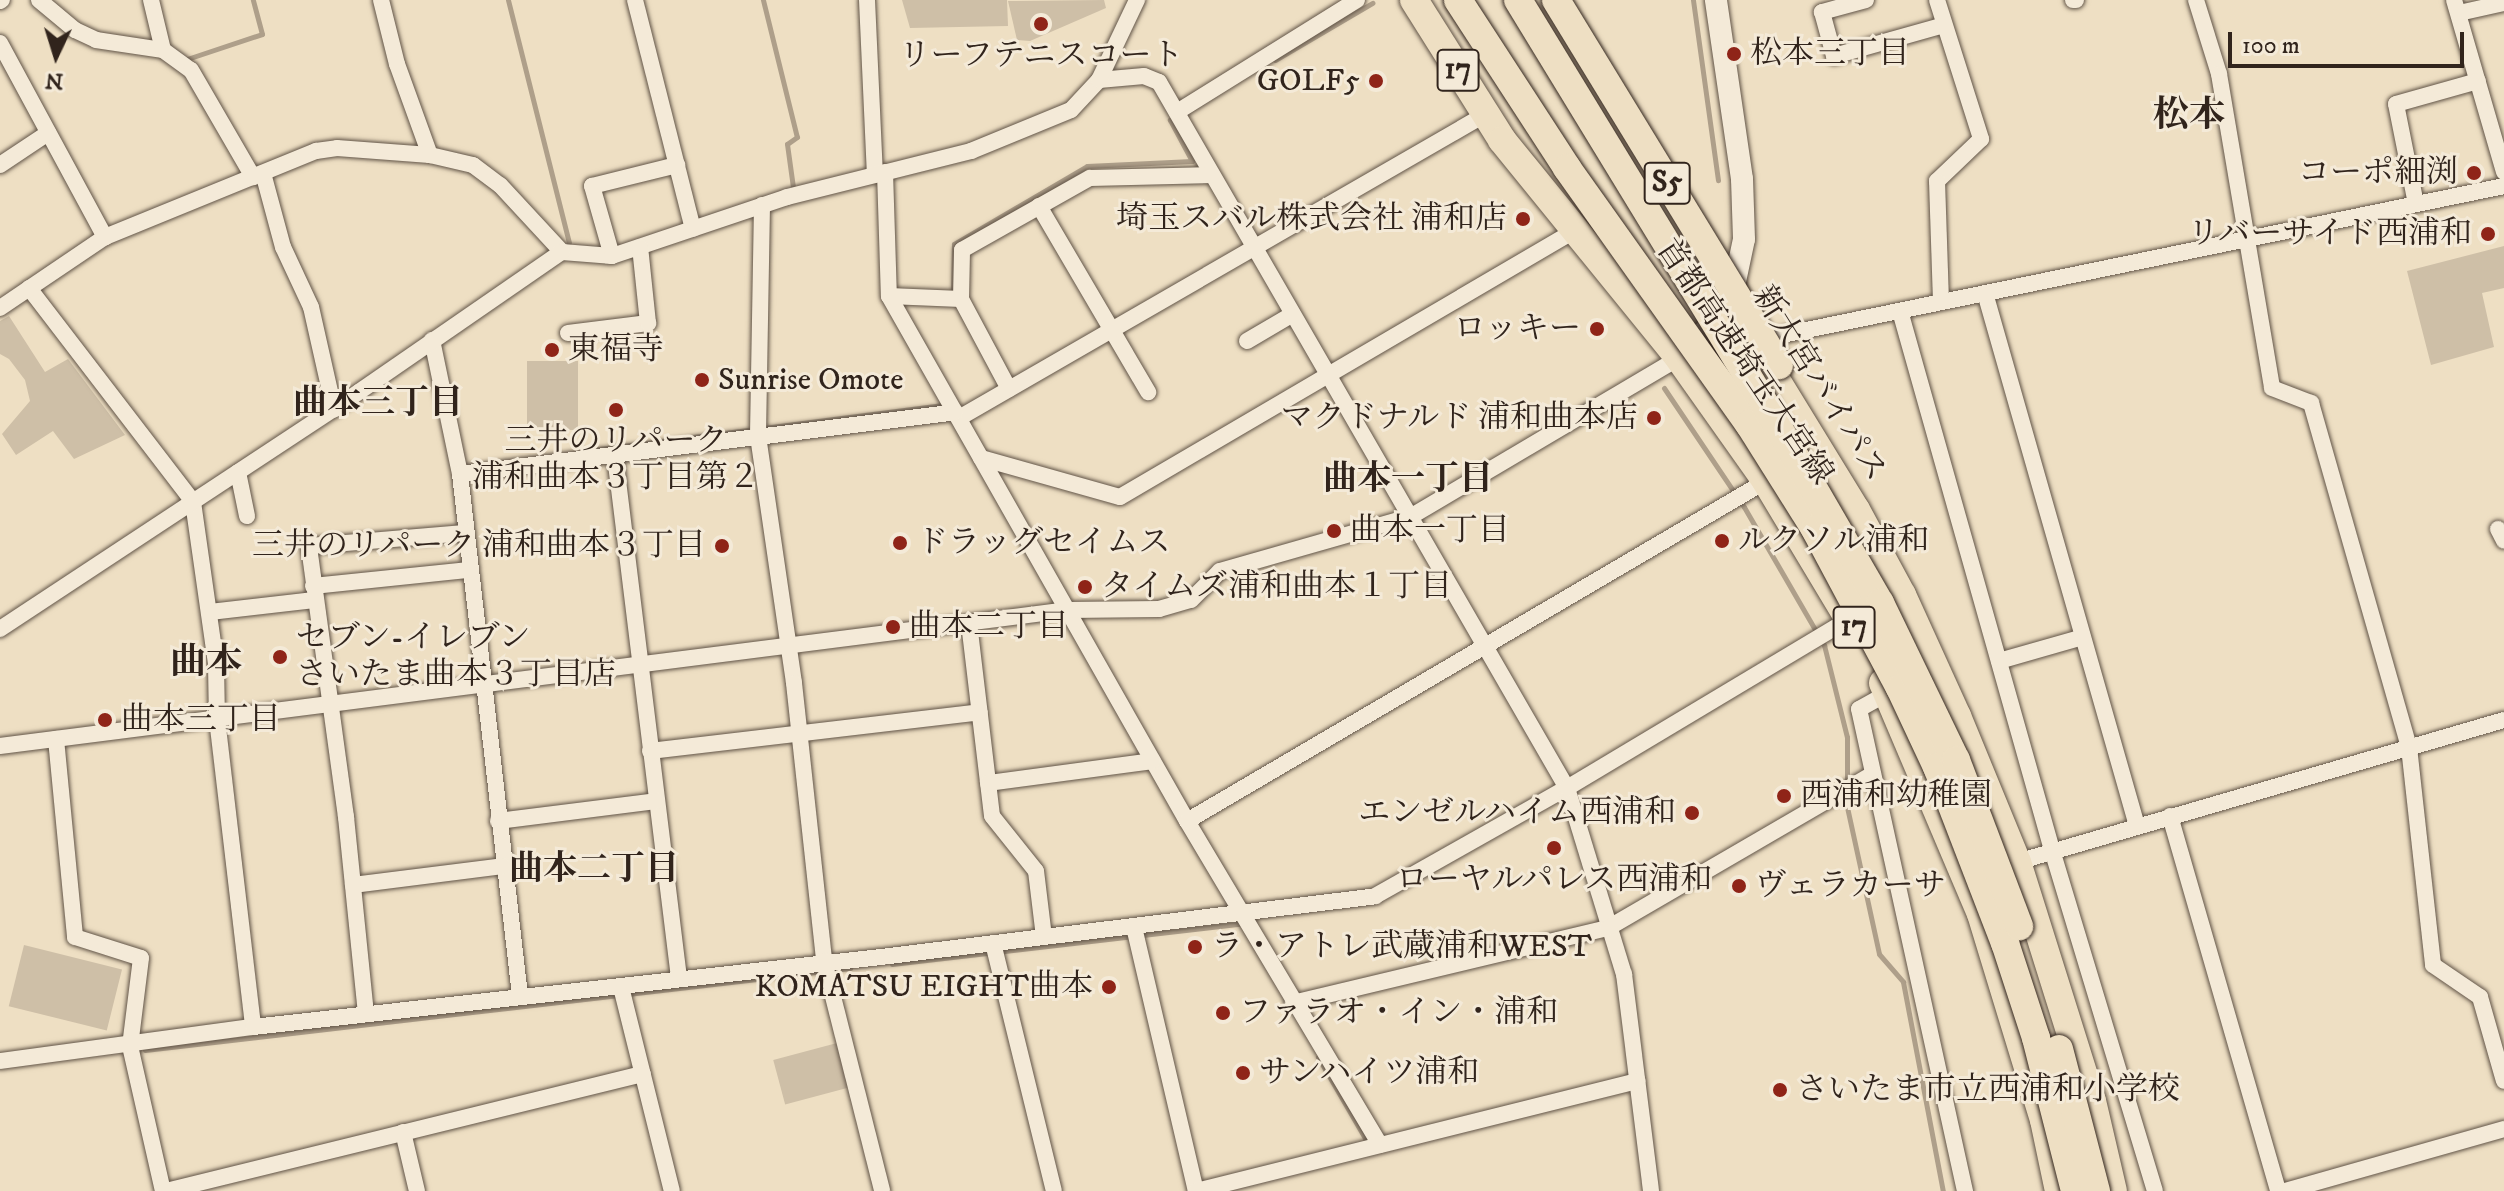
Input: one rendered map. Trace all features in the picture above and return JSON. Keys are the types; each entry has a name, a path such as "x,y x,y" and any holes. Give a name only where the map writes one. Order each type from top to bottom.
{"highway":[{"name":"17","path":"1414,0 1502,140 1679,358 1747,492 1830,631 1888,693 1981,914 2044,1120 2059,1191"},
{"name":"17","path":"1436,0 1500,105 1502,140"},
{"name":"首都高速埼玉大宮線","path":"1458,0 1567,168 1749,424 1815,529 1894,676 1937,767 2005,943 2036,1038 2075,1191"},
{"name":"首都高速埼玉大宮線","path":"1518,0 1825,506 1918,679 1991,845 2055,1033 2096,1191"},
{"name":"新大宮バイパス","path":"1540,0 1856,510 1902,595 1957,716 2017,862 2092,1101 2113,1191"},
{"name":"S5","path":"1556,0 1779,365 1840,459 1856,510"}],"street":[{"path":"39,0 75,30 96,40 163,50 191,70 258,175 283,247 311,307 334,409"},
{"path":"151,0 163,50"},
{"path":"381,0 397,64 430,155"},
{"path":"635,0 693,229"},
{"path":"867,0 889,296 1187,821 1380,1145"},
{"path":"0,629 334,409 562,252 612,256 762,205 971,151 1071,110 1099,80 1137,0"},
{"path":"1177,112 1357,0"},
{"path":"0,746 1068,610 1159,609 1191,600 1220,571 1410,517 1679,358 1730,305 1744,239 1742,179 1716,0"},
{"path":"1866,0 1822,12 1834,56 1944,25"},
{"path":"1937,0 1981,139 1937,181 1941,302"},
{"path":"2196,0 2219,74 2272,388 2311,403 2409,747 2433,965 2480,997 2504,1081"},
{"path":"2504,3 2456,7 2504,172"},
{"path":"0,43 105,237"},
{"path":"1099,80 1144,76 1159,82 1567,788 1624,974 1651,1191"},
{"path":"2416,204 2396,104 2478,81"},
{"path":"460,474 758,436 957,415 1009,389 1486,114"},
{"path":"0,165 48,133"},
{"path":"0,308 105,237 316,151 337,148 430,155 473,165 500,185 562,252"},
{"path":"612,256 592,186 677,165"},
{"path":"1009,389 961,299 962,250 1090,178 1212,175"},
{"path":"1752,341 2504,186"},
{"path":"762,205 758,436 799,733 824,961 882,1191"},
{"path":"1039,206 1148,392"},
{"path":"981,458 1120,497 1574,231"},
{"path":"1685,233 1717,254 1729,251 1744,239"},
{"path":"568,333 648,323 640,247"},
{"path":"29,288 193,502 216,664 217,719 253,1027"},
{"path":"1985,293 2137,826"},
{"path":"889,296 961,299"},
{"path":"1900,311 2052,850 2155,1191"},
{"path":"1247,341 1293,314"},
{"path":"432,340 460,474 520,996"},
{"path":"615,456 679,978"},
{"path":"238,472 247,516"},
{"path":"1187,821 1747,492"},
{"path":"366,1014 353,885 309,546 465,533"},
{"path":"210,612 469,570"},
{"path":"969,623 992,816 1036,871 1044,937"},
{"path":"0,1061 130,1046 253,1027 621,987 1375,896 1567,788 1830,631"},
{"path":"1999,661 2083,637"},
{"path":"1888,693 1859,709 1965,1191"},
{"path":"650,751 980,712"},
{"path":"2017,862 2504,720"},
{"path":"56,739 75,937 141,958 130,1046 164,1191 643,1074"},
{"path":"988,783 1153,761"},
{"path":"1293,1003 1608,928 1873,774"},
{"path":"498,821 656,801"},
{"path":"2170,816 2278,1191"},
{"path":"353,885 503,866"},
{"path":"1134,927 1196,1191 1637,1081"},
{"path":"993,943 1054,1191"},
{"path":"621,987 672,1191"},
{"path":"2285,1191 2504,1129"},
{"path":"403,1132 417,1191"}],"shaded area":[{"path":"902,0 1007,0 1008,26 910,28"},
{"name":"リーフテニスコート","path":"1104,0 1106,8 1030,41 1017,40 1008,1"},
{"path":"2504,246 2504,288 2482,293 2494,347 2431,365 2407,271"},
{"path":"9,316 45,372 68,359 125,435 74,459 53,431 16,455 2,434 30,401 25,380 9,359 0,354 0,321"},
{"path":"527,361 578,361 578,430 527,430"},
{"path":"24,945 122,969 107,1031 9,1006"},
{"path":"837,1043 849,1087 785,1105 773,1060"}],"waterway":[{"path":"187,59 262,34 253,0"},
{"path":"508,0 569,242"},
{"path":"763,0 797,137 787,144 793,187"},
{"path":"1693,0 1718,180"},
{"path":"1275,60 1372,3"},
{"path":"953,289 954,244 1087,166 1192,161 1170,120 1176,116"},
{"path":"1664,388 1744,507 1824,645 1847,737 1847,807 1879,954 1903,982 1943,1191"},
{"path":"591,450 943,405"},
{"path":"892,964 1240,924"},
{"path":"145,1050 850,968"},
{"path":"1318,1057 1369,1145"}],"place":[{"name":"リーフテニスコート","path":"1041,24"},
{"name":"松本三丁目","path":"1734,54"},
{"name":"GOLF5","path":"1376,81"},
{"name":"コーポ細渕","path":"2474,173"},
{"name":"埼玉スバル株式会社 浦和店","path":"1523,219"},
{"name":"リバーサイド西浦和","path":"2488,234"},
{"name":"ロッキー","path":"1597,329"},
{"name":"東福寺","path":"552,350"},
{"name":"Sunrise Omote","path":"702,380"},
{"name":"三井のリパーク 浦和曲本３丁目第２","path":"616,410"},
{"name":"マクドナルド 浦和曲本店","path":"1654,418"},
{"name":"曲本一丁目","path":"1334,531"},
{"name":"ルクソル浦和","path":"1722,541"},
{"name":"ドラッグセイムス","path":"900,543"},
{"name":"三井のリパーク 浦和曲本３丁目","path":"722,546"},
{"name":"タイムズ浦和曲本１丁目","path":"1085,587"},
{"name":"曲本二丁目","path":"893,627"},
{"name":"セブン-イレブン さいたま曲本３丁目店","path":"280,657"},
{"name":"曲本三丁目","path":"105,720"},
{"name":"西浦和幼稚園","path":"1784,796"},
{"name":"エンゼルハイム西浦和","path":"1692,813"},
{"name":"ローヤルパレス西浦和","path":"1554,848"},
{"name":"ヴェラカーサ","path":"1739,886"},
{"name":"ラ・アトレ武蔵浦和WEST","path":"1195,947"},
{"name":"KOMATSU EIGHT曲本","path":"1109,987"},
{"name":"ファラオ・イン・浦和","path":"1223,1013"},
{"name":"サンハイツ浦和","path":"1243,1073"},
{"name":"さいたま市立西浦和小学校","path":"1780,1090"}],"district":[{"name":"松本","path":"2189,116"},
{"name":"曲本三丁目","path":"378,404"},
{"name":"曲本一丁目","path":"1408,480"},
{"name":"曲本","path":"206,663"},
{"name":"曲本二丁目","path":"594,870"}]}
